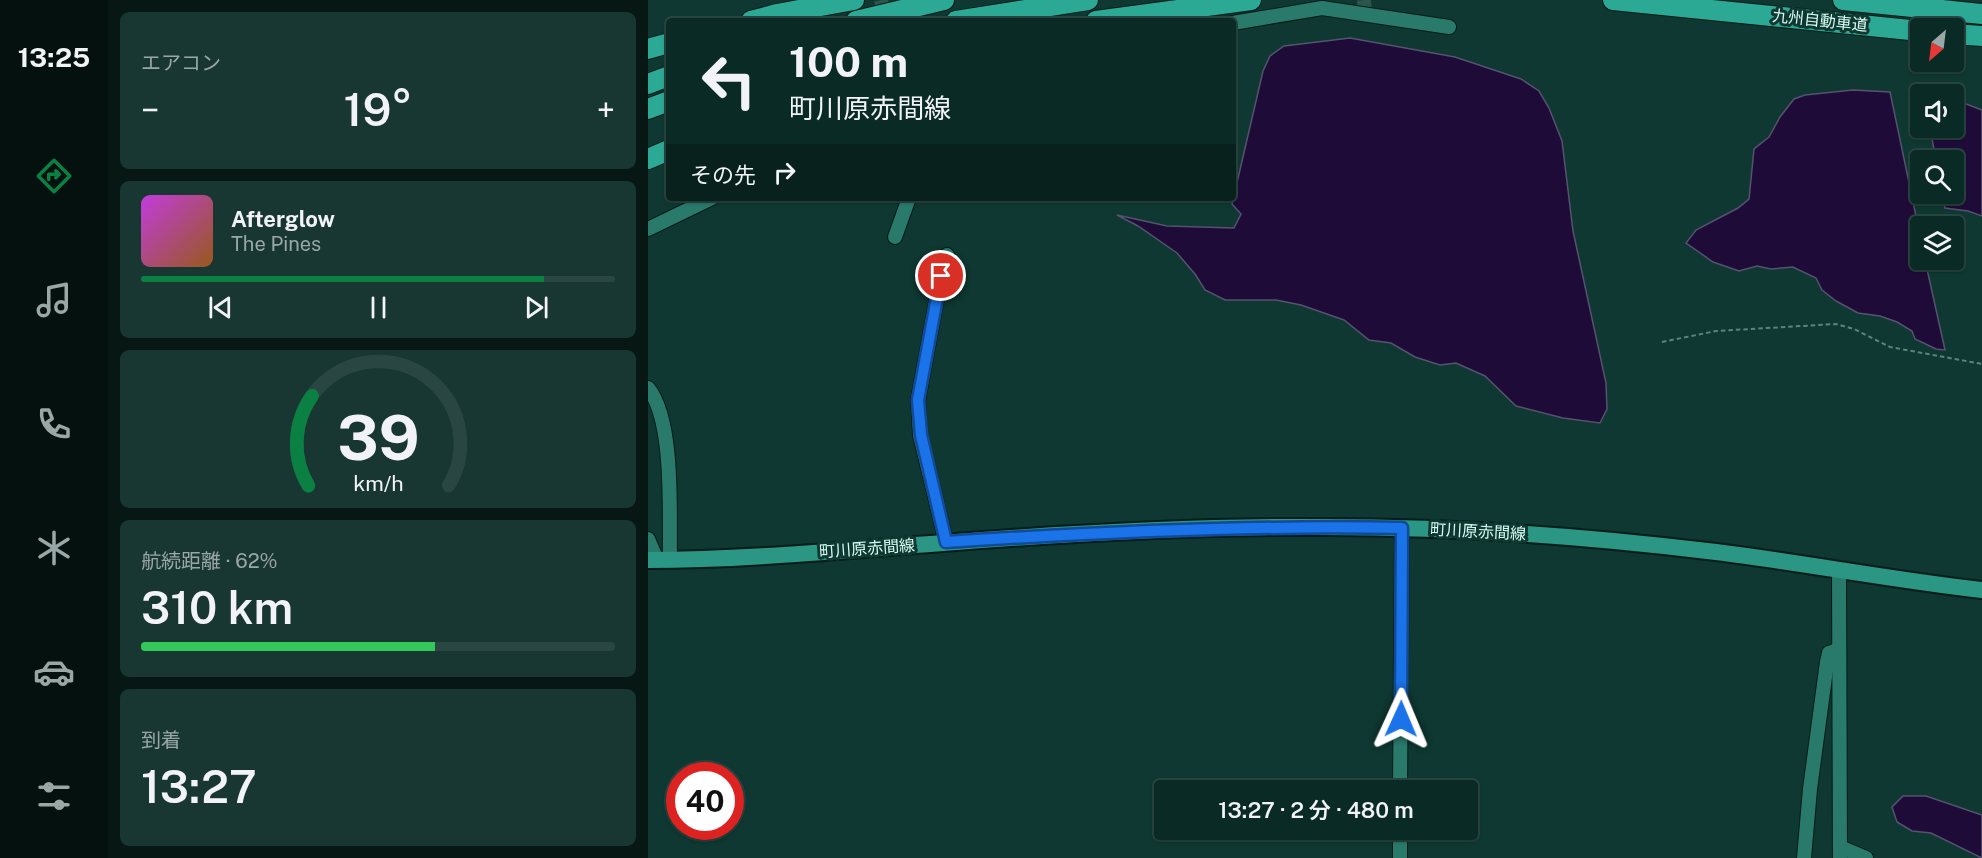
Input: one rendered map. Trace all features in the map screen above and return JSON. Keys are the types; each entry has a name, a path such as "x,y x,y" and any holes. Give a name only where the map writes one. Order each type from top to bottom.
{"highway":[{"path":"762,18 854,0"},
{"path":"869,18 944,0"},
{"path":"975,18 1088,0"},
{"path":"1118,18 1251,0"},
{"name":"九州自動車道","path":"1613,0 1910,29"},
{"name":"九州自動車道","path":"1843,0 1982,14"},
{"path":"1964,35 1982,36"},
{"path":"648,50 666,44"},
{"path":"648,84 666,77"},
{"path":"648,108 666,102"},
{"path":"648,159 666,151"}],"main road":[{"name":"町川原赤間線","path":"658,560 1206,529 1402,528 1552,536 1652,545 1982,590"}],"street":[{"path":"1236,22 1322,8 1449,27"},
{"path":"648,229 706,201"},
{"path":"895,237 908,201"},
{"path":"946,542 921,435 918,400 947,255"},
{"path":"648,388 654,396 663,422 669,483 658,560"},
{"path":"1400,780 1402,528"},
{"path":"648,539 658,560"},
{"path":"1839,570 1840,852 1866,858"},
{"path":"1804,858 1810,789 1827,662 1829,653 1838,650"},
{"path":"1400,840 1400,858"}],"path":[{"path":"1662,342 1716,331 1836,324 1854,329 1890,347 1982,364"}],"shaded area":[{"path":"1350,38 1455,57 1521,79 1539,91 1549,108 1562,141 1573,231 1606,383 1607,409 1600,423 1563,418 1516,406 1485,376 1456,363 1440,365 1415,357 1391,343 1369,340 1344,320 1301,305 1276,300 1225,300 1205,290 1177,253 1138,226 1117,215 1167,226 1234,228 1241,214 1232,204 1233,201 1236,201 1236,187 1263,71 1270,56 1284,46"},
{"path":"1853,90 1890,92 1910,187 1910,204 1913,204 1916,216 1910,216 1910,270 1927,270 1945,350 1936,349 1915,339 1912,331 1897,322 1880,316 1858,313 1836,301 1822,290 1816,278 1793,267 1771,269 1757,266 1739,271 1713,262 1686,243 1696,230 1738,208 1749,199 1754,149 1769,137 1780,117 1794,99 1805,95"},
{"path":"1964,103 1982,110 1982,216 1968,211 1945,208 1944,204 1964,204 1964,150 1934,150 1932,138 1964,138"},
{"path":"1903,796 1926,796 1982,815 1982,858 1931,833 1912,831 1897,822 1892,807"}],"tunnel":[{"path":"881,0 885,18"},
{"path":"1364,0 1365,14"}],"route":[{"path":"941,276 918,400 921,435 946,542 1267,527 1402,528 1401,719"}]}
